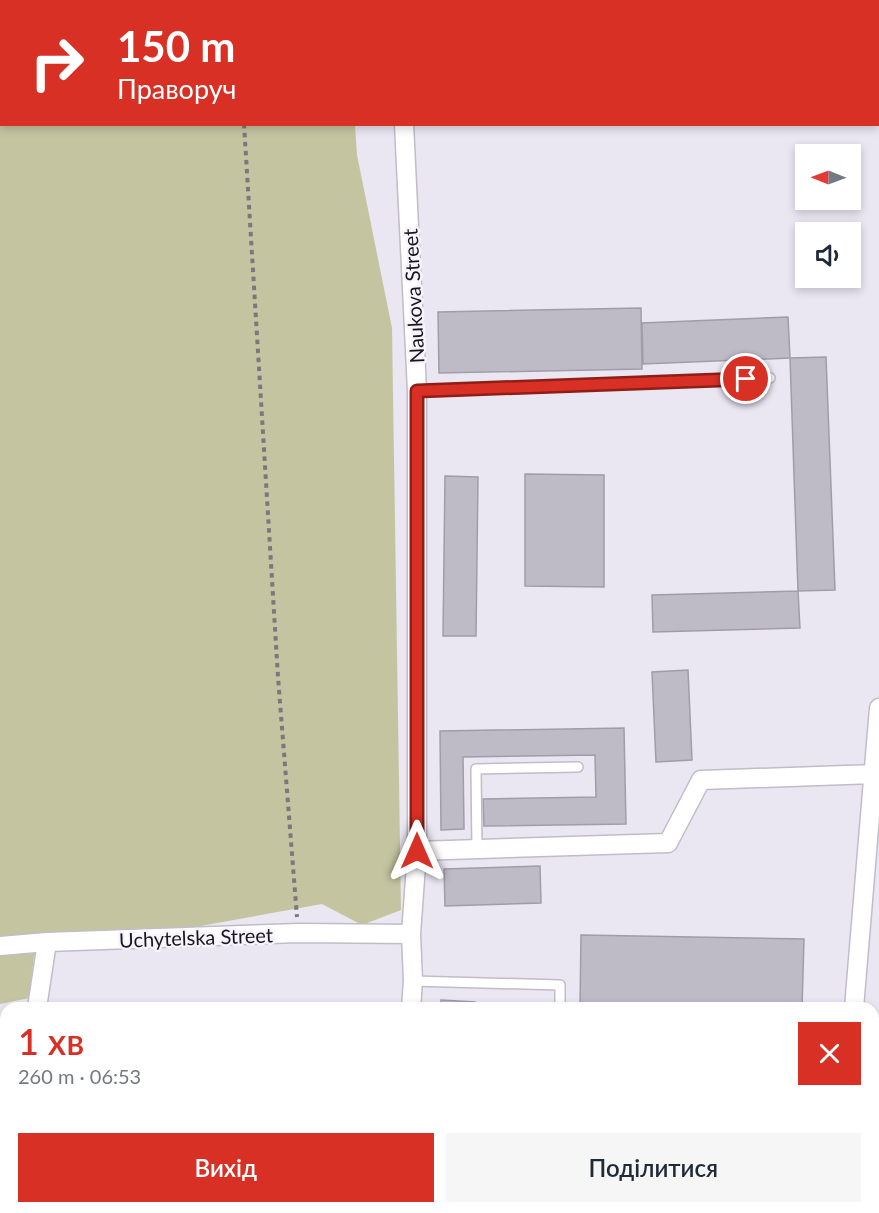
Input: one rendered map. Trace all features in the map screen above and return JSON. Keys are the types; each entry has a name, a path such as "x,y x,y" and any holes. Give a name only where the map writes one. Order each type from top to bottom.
{"street":[{"name":"Naukova Street","path":"404,126 417,391 417,851 411,934 411,1002"},
{"path":"855,1002 871,917 874,774 879,708"},
{"path":"417,851 668,843 701,780 874,774"},
{"name":"Uchytelska Street","path":"0,946 47,942 298,933 411,934"},
{"path":"38,1002 47,942"}],"lane":[{"path":"417,391 770,378"},
{"path":"477,849 476,769 578,767"},
{"path":"413,981 560,985 560,1002"}],"path":[{"path":"244,126 278,677 298,933"}],"green space":[{"path":"0,126 355,126 357,155 392,328 401,910 362,925 322,904 34,956 29,998 0,1002"}],"building":[{"path":"641,308 642,369 439,373 438,312"},
{"path":"788,317 790,358 643,364 642,323"},
{"path":"826,357 835,590 798,591 790,358"},
{"path":"525,474 604,475 604,587 525,586"},
{"path":"445,476 478,477 476,636 443,636"},
{"path":"798,591 800,628 653,632 652,595"},
{"path":"688,670 692,760 656,762 652,672"},
{"path":"624,728 626,824 484,826 483,799 596,797 595,755 463,757 464,829 441,830 440,731"},
{"path":"540,866 541,903 445,906 444,869"},
{"path":"581,935 804,939 802,1002 580,1002"},
{"path":"441,1000 475,1002 441,1002"}],"route":[{"path":"417,851 417,391 746,379"}]}
